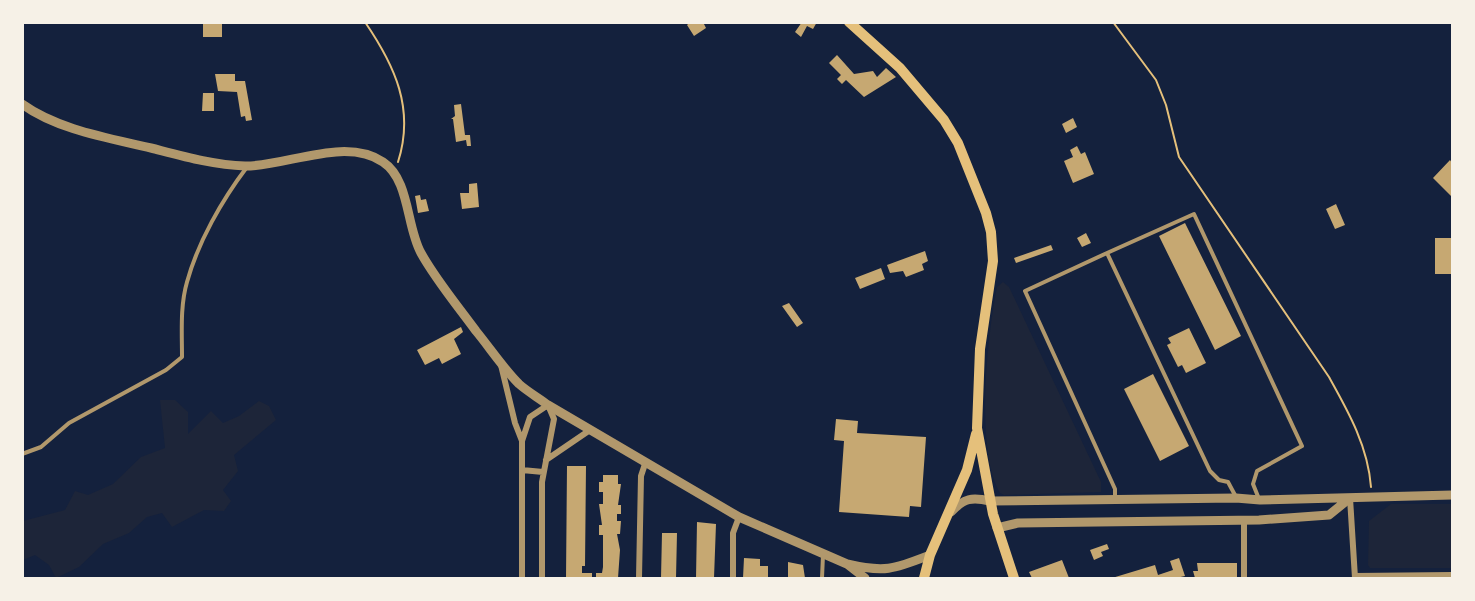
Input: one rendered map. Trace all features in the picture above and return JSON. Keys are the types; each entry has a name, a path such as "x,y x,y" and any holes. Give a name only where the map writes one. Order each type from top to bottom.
{"main road":[{"path":"849,22 900,68 944,120 958,143 986,213 991,232 993,261 980,349 977,428 967,470 930,555 924,579"},
{"path":"977,428 990,501 1014,578"}],"street":[{"path":"22,104 33,112 87,132 219,165 248,166 326,153 370,156 384,162 394,174 401,189 410,227 421,252 444,288 500,362 520,384 548,405 739,518 823,552 847,564 865,579"},
{"path":"500,362 515,423 522,441"},
{"path":"522,579 522,441 530,417 548,405"},
{"path":"542,579 543,472 554,419 548,405"},
{"path":"545,460 590,430"},
{"path":"639,579 641,476 645,464"},
{"path":"522,470 543,472"},
{"path":"948,515 960,502 972,497 990,501 1236,498 1260,500 1452,495"},
{"path":"997,528 1018,523 1244,520 1329,515 1350,498"},
{"path":"1350,498 1355,577 1452,575"},
{"path":"733,579 733,534 739,518"},
{"path":"1244,520 1244,579"},
{"path":"847,564 876,570 897,568 930,555"}],"lane":[{"path":"22,454 41,447 69,423 166,370 182,357 186,283 215,218 232,186 248,166"},
{"path":"1115,500 1115,489 1025,291 1194,214 1302,446 1257,471 1253,484 1260,500"},
{"path":"1107,253 1210,471 1219,480 1228,482 1236,498"},
{"path":"822,579 823,552"}],"path":[{"path":"365,22 387,54 399,85 405,129 394,174"},
{"path":"1113,22 1156,80 1166,105 1179,157 1329,376 1345,405 1365,454 1372,496"}],"shaded area":[{"path":"1003,282 1009,287 1101,482 1101,492 1004,495 1000,493 992,474 988,450 985,393 993,308 997,287"},
{"path":"160,400 175,400 188,412 188,434 211,411 223,423 239,416 259,401 269,406 276,420 234,455 238,471 223,490 231,501 224,511 204,510 172,527 162,513 147,517 129,533 103,544 79,567 56,578 49,565 35,555 23,560 23,521 65,510 75,491 88,495 113,484 141,457 165,448"},
{"path":"1391,504 1452,504 1452,568 1370,568 1368,565 1369,521"}],"building":[{"path":"222,22 222,37 203,37 203,24"},
{"path":"690,22 703,22 706,28 694,36 687,25"},
{"path":"802,22 817,22 813,29 807,26 801,37 795,32"},
{"path":"837,55 854,74 873,71 877,77 886,68 896,77 864,97 846,80 842,84 837,79 841,75 829,63"},
{"path":"215,74 235,74 235,81 245,81 252,120 246,121 245,116 241,117 237,92 218,91"},
{"path":"203,93 214,93 214,111 202,111"},
{"path":"461,104 465,135 470,135 471,146 467,146 466,140 456,142 453,119 451,119 455,116 454,105"},
{"path":"1073,118 1077,127 1066,133 1062,124"},
{"path":"1077,146 1081,154 1085,152 1094,174 1073,183 1064,161 1073,157 1070,150"},
{"path":"1450,160 1452,163 1452,197 1433,178"},
{"path":"477,183 479,207 462,209 460,193 469,193 469,184"},
{"path":"420,195 421,200 426,199 429,211 418,213 415,196"},
{"path":"1336,204 1345,225 1335,229 1326,209"},
{"path":"1185,223 1241,336 1215,350 1159,236"},
{"path":"1086,233 1091,243 1082,247 1077,238"},
{"path":"1435,238 1452,238 1452,274 1435,274"},
{"path":"1051,245 1053,250 1016,263 1014,258"},
{"path":"925,251 928,261 922,264 924,270 906,277 903,271 890,273 887,265"},
{"path":"881,268 885,279 860,289 855,278"},
{"path":"789,303 803,323 797,327 782,306"},
{"path":"461,327 463,332 454,339 461,354 442,364 439,358 425,365 417,350"},
{"path":"1189,328 1206,363 1186,373 1182,365 1178,367 1167,345 1171,343 1168,338"},
{"path":"1153,374 1189,446 1160,461 1124,389"},
{"path":"836,419 858,421 857,433 926,437 921,507 910,506 909,517 839,512 844,441 834,440"},
{"path":"567,466 586,466 585,566 582,566 582,573 592,573 592,578 566,578"},
{"path":"603,475 618,475 618,484 621,484 618,505 621,505 621,514 617,514 617,521 621,521 620,534 617,534 620,550 618,578 596,578 596,573 602,573 603,567 603,535 599,535 599,525 602,525 599,504 603,504 603,492 599,492 599,482 603,482"},
{"path":"697,522 716,524 714,578 696,578"},
{"path":"662,533 677,533 676,578 661,578"},
{"path":"1107,544 1109,549 1101,552 1103,556 1094,560 1090,550"},
{"path":"744,558 760,559 760,566 768,566 768,578 743,578"},
{"path":"1179,558 1185,576 1112,578 1155,565 1158,575 1173,570 1170,561"},
{"path":"1062,560 1069,578 1032,578 1029,572"},
{"path":"788,562 803,565 805,578 788,578"},
{"path":"1197,563 1237,563 1237,578 1195,578 1193,571 1198,571"}]}
